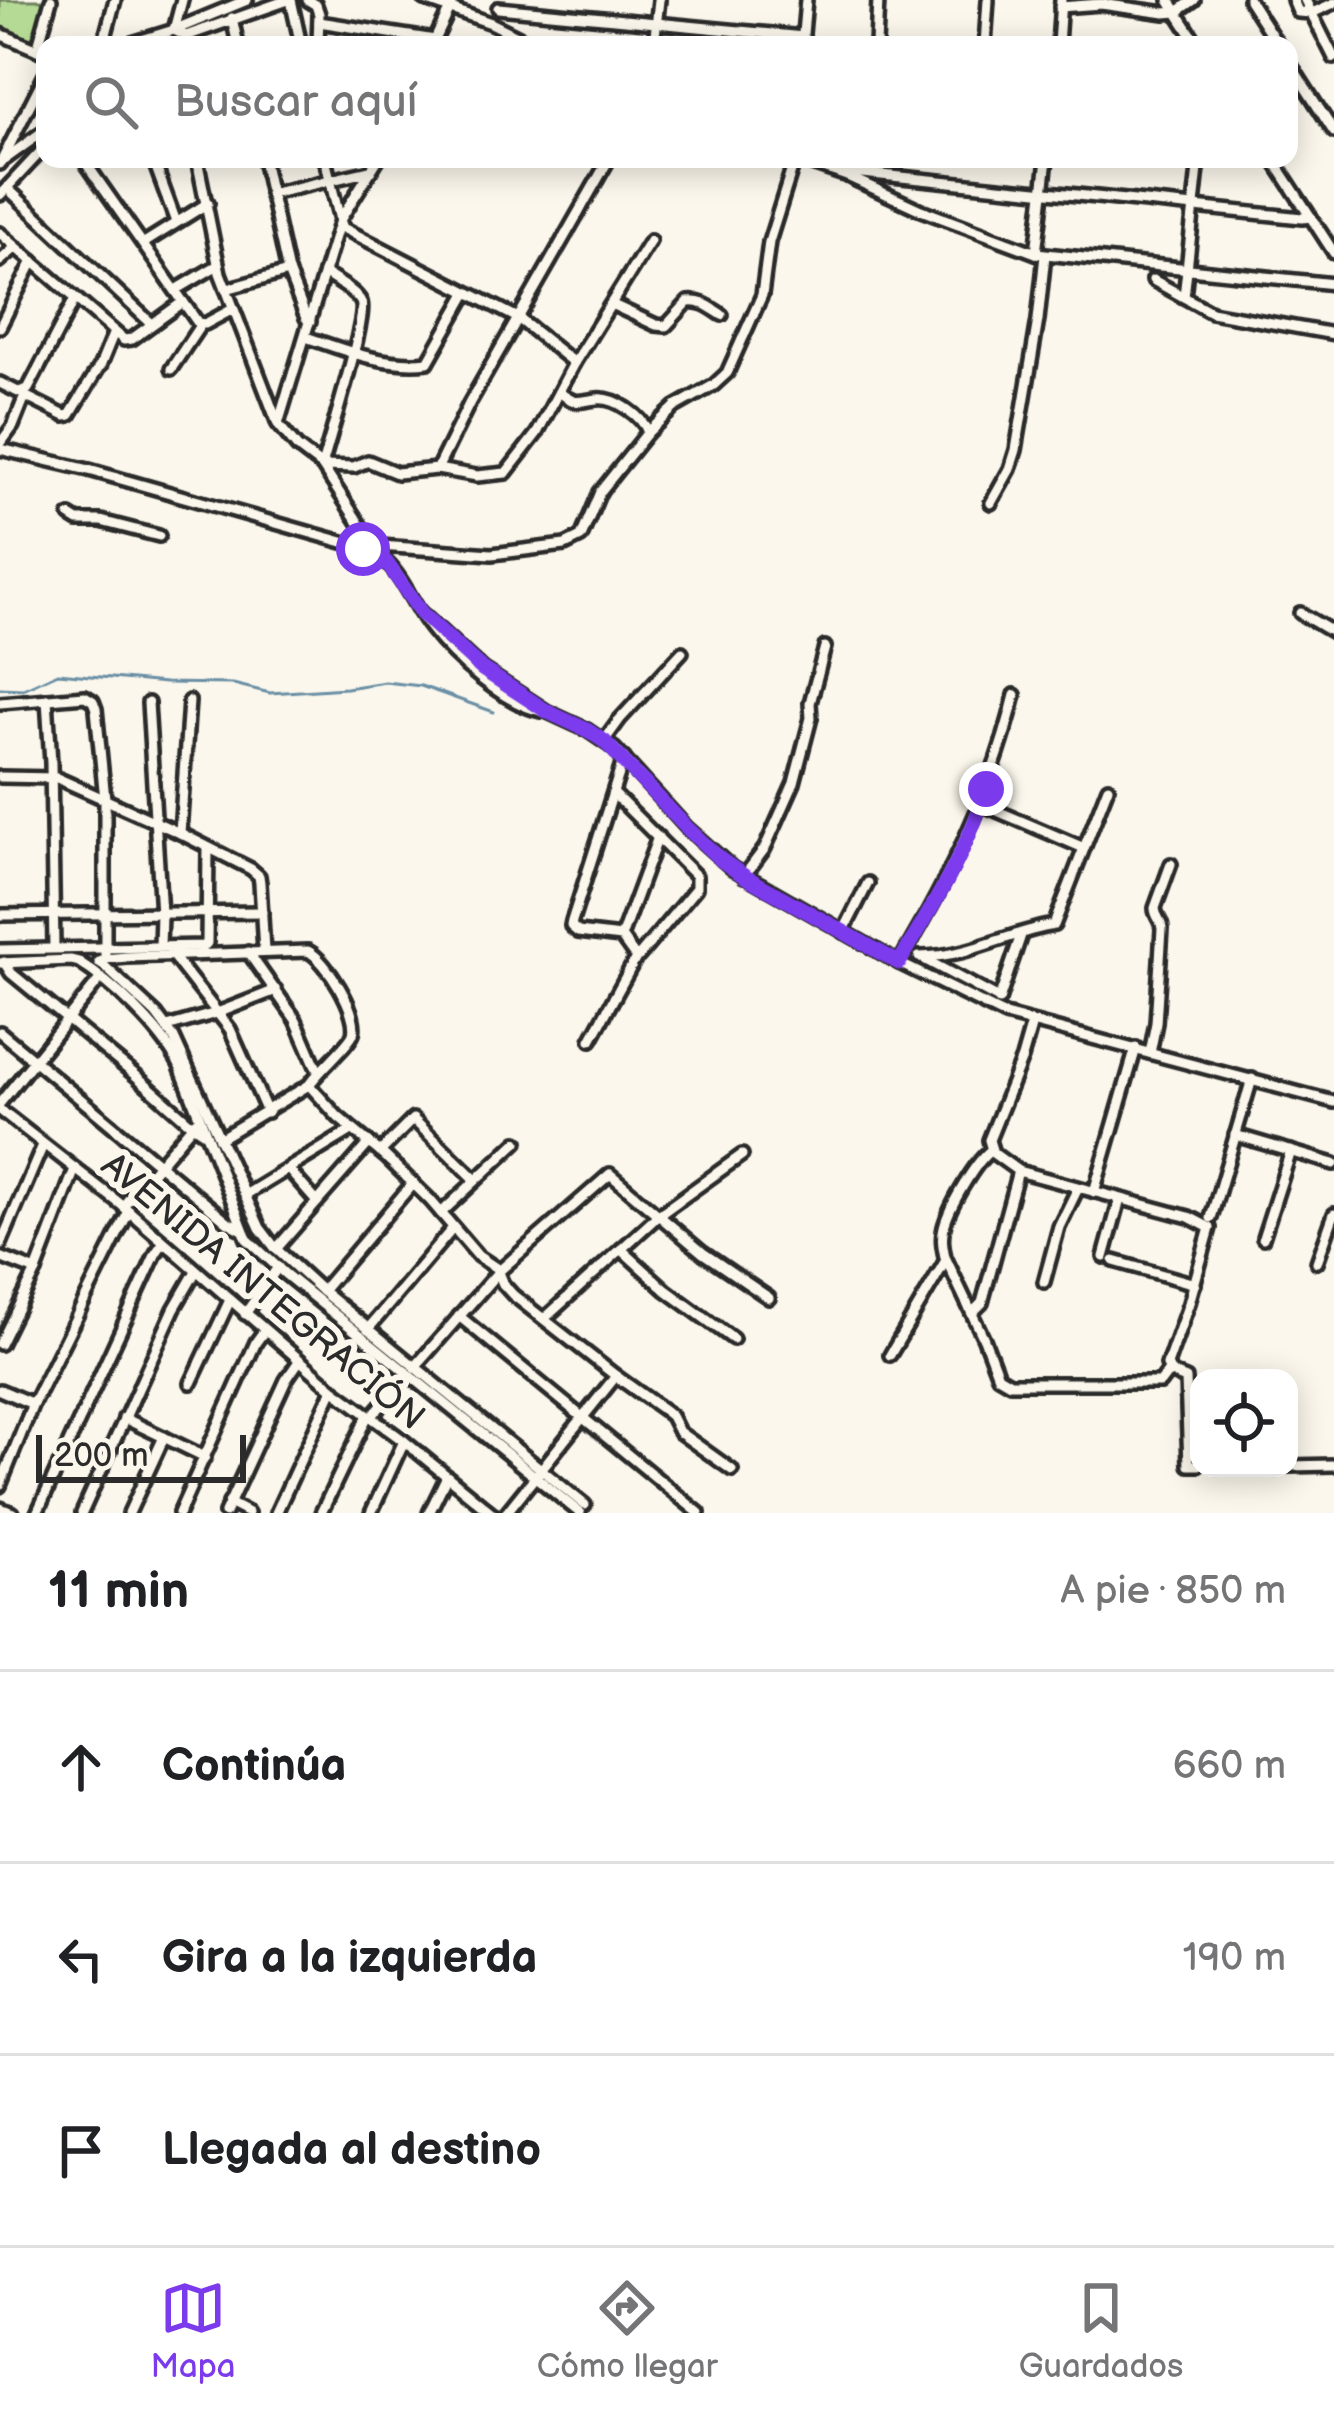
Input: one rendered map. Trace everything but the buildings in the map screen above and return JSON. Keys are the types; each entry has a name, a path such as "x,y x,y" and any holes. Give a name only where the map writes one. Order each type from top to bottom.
{"street":[{"path":"44,36 51,0"},
{"path":"105,36 115,0"},
{"path":"174,30 182,0"},
{"path":"154,36 248,0"},
{"path":"174,30 186,36 290,0 299,36"},
{"path":"308,0 316,5 318,36"},
{"path":"424,0 453,4 515,36"},
{"path":"655,36 658,0"},
{"path":"802,36 806,0"},
{"path":"876,36 878,0"},
{"path":"986,36 988,0"},
{"path":"1169,0 1192,36"},
{"path":"1059,36 1061,4 1165,13 1194,0"},
{"path":"1249,0 1272,36"},
{"path":"1293,0 1298,11 1312,13 1334,3"},
{"path":"1305,0 1334,58"},
{"path":"437,36 453,4"},
{"path":"491,23 499,4 762,36"},
{"path":"232,18 236,36"},
{"path":"305,36 319,24 392,36"},
{"path":"722,31 722,36"},
{"path":"0,34 36,50"},
{"path":"1298,77 1334,132"},
{"path":"1298,86 1302,83"},
{"path":"0,163 36,93"},
{"path":"0,163 36,137"},
{"path":"36,156 3,191 152,324"},
{"path":"90,168 201,323"},
{"path":"156,168 176,221"},
{"path":"199,168 218,265 278,424 322,466 422,614 482,669 604,741 721,860 899,963 1032,1023 1334,1102"},
{"path":"265,168 288,272 310,322"},
{"path":"327,168 343,228 518,318 574,363"},
{"path":"278,424 340,220 373,168"},
{"path":"437,469 604,168"},
{"path":"376,551 380,546 492,554 572,543 581,537 600,492 648,432 675,407 727,373 762,295 769,242 793,168"},
{"path":"823,168 1041,254 1334,284"},
{"path":"862,168 862,173"},
{"path":"991,503 1016,450 1041,254 1046,168"},
{"path":"1184,296 1198,168"},
{"path":"1279,168 1334,253"},
{"path":"270,194 371,171"},
{"path":"847,176 852,172 1311,217"},
{"path":"144,243 208,203"},
{"path":"0,233 129,340 182,302"},
{"path":"322,466 352,467 368,461 397,473 437,469 477,476 506,473 536,433 650,241"},
{"path":"0,261 16,247"},
{"path":"0,327 33,261"},
{"path":"176,290 218,265"},
{"path":"226,289 288,272"},
{"path":"322,466 362,304 324,274"},
{"path":"1153,280 1211,312 1334,334"},
{"path":"306,337 388,362 428,362 467,292"},
{"path":"75,299 0,447 376,551"},
{"path":"610,304 666,326 688,302 696,301 722,315"},
{"path":"172,369 201,323 233,309"},
{"path":"0,383 70,415 114,332"},
{"path":"559,392 582,404 606,400 616,404 640,418 648,432"},
{"path":"70,516 159,536"},
{"path":"1300,613 1334,633"},
{"path":"744,876 765,848 794,783 825,647"},
{"path":"604,741 682,652"},
{"path":"899,963 981,804 1015,695"},
{"path":"0,704 85,696 93,701 105,799 104,957 167,1027 184,1056 247,1239 322,1291 412,1370"},
{"path":"46,699 54,948"},
{"path":"180,833 190,701"},
{"path":"148,703 160,946"},
{"path":"624,758 571,923 576,932 621,937 637,956"},
{"path":"0,777 50,776 251,869 259,876 264,951"},
{"path":"919,957 971,951 1054,925 1108,787"},
{"path":"591,1040 637,956 698,883 613,793"},
{"path":"981,804 1084,848"},
{"path":"621,937 658,837"},
{"path":"88,968 104,957 207,943 208,848"},
{"path":"1150,1053 1162,929 1155,908 1171,863"},
{"path":"843,932 868,883"},
{"path":"0,915 262,912"},
{"path":"997,1005 1021,935"},
{"path":"0,950 54,948 104,957 308,951 318,957 338,984 353,1031 347,1042 309,1085 267,1112 214,1136"},
{"path":"907,950 997,1005"},
{"path":"248,952 296,1020 318,1071"},
{"path":"172,955 220,1012 267,1112"},
{"path":"2,963 71,960 88,968 164,1039 179,1064 196,1121"},
{"path":"2,963 214,1136 282,1263 583,1509"},
{"path":"0,1130 2,1110 35,1060 100,979"},
{"path":"167,1027 276,990"},
{"path":"1032,1023 990,1136 991,1150 1018,1171 1209,1225 1210,1235 1167,1365 1169,1371 1186,1379 1190,1465"},
{"path":"0,1032 243,1230"},
{"path":"1094,1192 1136,1048"},
{"path":"1210,1218 1252,1079"},
{"path":"309,1085 413,1183 478,1256 494,1265 513,1295 665,1411 679,1432 731,1470"},
{"name":"AVENIDA INTEGRACIÓN","path":"2,1110 126,1209 333,1390 404,1441 486,1511"},
{"path":"380,1152 412,1119 476,1180"},
{"path":"0,1486 33,1404 126,1209 196,1121"},
{"path":"245,1195 352,1130"},
{"path":"1235,1136 1334,1164"},
{"path":"441,1213 517,1142"},
{"path":"276,1249 369,1143"},
{"path":"0,1246 43,1145"},
{"path":"991,1150 981,1158 946,1220 942,1243 998,1376 1006,1382 1160,1383 1169,1371"},
{"path":"1263,1238 1291,1151"},
{"path":"544,1318 660,1214 742,1155"},
{"path":"0,1344 36,1271 75,1168"},
{"path":"288,1169 317,1202"},
{"path":"972,1313 982,1303 1018,1171"},
{"path":"321,1513 370,1416 498,1272 610,1174 703,1253 770,1298"},
{"path":"322,1291 413,1183"},
{"path":"1044,1282 1059,1227 1078,1188"},
{"path":"1120,1199 1109,1259 1195,1283"},
{"path":"1317,1262 1334,1214"},
{"path":"368,1329 453,1228"},
{"path":"37,1513 163,1243"},
{"path":"621,1249 666,1290 733,1339"},
{"path":"0,1257 36,1271"},
{"path":"890,1355 946,1260"},
{"path":"245,1313 282,1263"},
{"path":"82,1513 196,1271"},
{"path":"191,1383 230,1300"},
{"path":"459,1316 699,1513"},
{"path":"179,1513 264,1330"},
{"path":"248,1513 227,1508 299,1360"},
{"path":"506,1513 616,1376"},
{"path":"0,1390 33,1404"},
{"path":"276,1513 333,1390"},
{"path":"124,1418 206,1457"},
{"path":"129,1513 164,1437"},
{"path":"371,1513 404,1441"},
{"path":"1298,1466 1334,1465"},
{"path":"429,1513 447,1476"},
{"path":"0,1508 13,1513"}],"green space":[{"path":"0,0 47,0 35,44 0,29"}],"waterway":[{"path":"0,688 23,689 58,673 233,684 270,693 385,682 421,686 494,712"},
{"path":"0,958 92,957"},
{"path":"133,999 170,1041"},
{"path":"219,1156 272,1254"},
{"path":"292,1271 311,1287"}],"route":[{"path":"363,549 386,562 422,614 482,669 615,749 721,860 899,963 972,826 986,789"}]}
